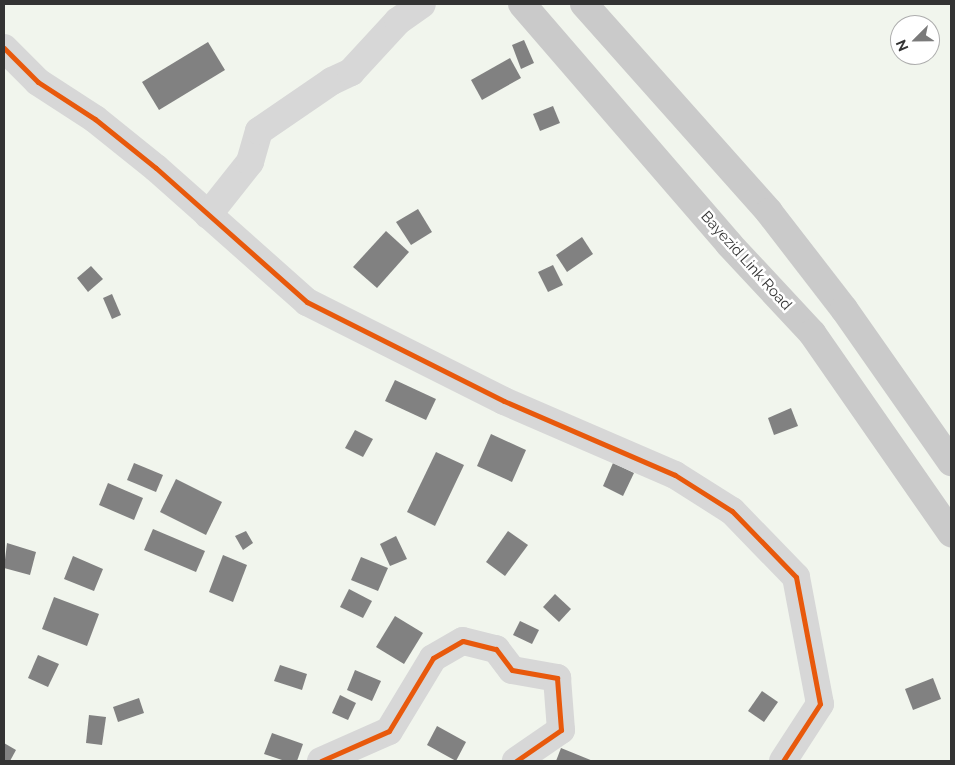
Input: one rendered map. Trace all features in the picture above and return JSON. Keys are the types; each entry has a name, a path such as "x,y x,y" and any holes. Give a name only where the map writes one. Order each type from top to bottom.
{"main road":[{"name":"Bayezid Link Road","path":"522,4 728,244 812,333 951,533"},
{"path":"584,4 769,212 844,310 951,462"}],"street":[{"path":"208,215 250,162 259,131 332,81 351,72 398,21 422,4"},
{"path":"4,48 38,82 95,119 156,168 307,302 504,401 675,475 732,511 796,577 820,704 783,761"},
{"path":"321,761 389,731 433,658 463,641 496,649 512,670 557,678 561,730 516,761"}],"shaded area":[{"path":"4,4 951,4 951,761 4,761"}],"building":[{"path":"524,40 534,63 521,69 512,45"},
{"path":"208,42 225,70 159,110 142,82"},
{"path":"510,58 521,78 482,100 471,80"},
{"path":"553,106 560,123 540,131 533,114"},
{"path":"418,209 432,232 411,245 396,222"},
{"path":"386,231 409,252 377,288 353,267"},
{"path":"582,237 593,254 567,272 556,255"},
{"path":"553,265 563,285 548,292 538,272"},
{"path":"91,266 103,279 88,292 77,278"},
{"path":"112,294 121,315 112,319 103,298"},
{"path":"395,380 436,399 426,420 385,401"},
{"path":"791,408 798,426 774,435 768,418"},
{"path":"355,430 373,439 363,457 345,448"},
{"path":"491,434 526,450 512,482 477,466"},
{"path":"436,452 464,465 435,526 407,512"},
{"path":"134,463 163,475 156,492 127,480"},
{"path":"613,463 634,473 623,496 603,486"},
{"path":"176,479 222,502 206,535 160,512"},
{"path":"108,483 143,498 134,520 99,505"},
{"path":"153,529 205,551 196,572 144,550"},
{"path":"246,531 253,543 243,550 235,536"},
{"path":"508,531 528,545 505,576 486,562"},
{"path":"396,536 407,559 390,566 380,544"},
{"path":"7,543 36,552 30,575 4,568"},
{"path":"223,555 247,565 233,602 209,592"},
{"path":"73,556 103,569 94,591 64,579"},
{"path":"361,557 388,568 378,591 351,580"},
{"path":"349,589 372,601 363,618 340,607"},
{"path":"555,594 571,609 559,622 543,607"},
{"path":"54,597 99,614 87,646 42,629"},
{"path":"395,616 423,633 404,664 376,647"},
{"path":"520,621 539,630 532,644 513,635"},
{"path":"38,655 59,664 48,687 28,678"},
{"path":"280,665 307,674 302,690 274,681"},
{"path":"355,670 381,681 372,701 347,690"},
{"path":"933,678 941,699 913,710 905,689"},
{"path":"762,691 778,702 764,722 748,711"},
{"path":"340,695 356,703 348,720 332,713"},
{"path":"139,698 144,713 118,722 113,707"},
{"path":"89,715 106,717 102,745 86,743"},
{"path":"437,726 466,742 456,761 427,745"},
{"path":"272,733 303,744 297,761 285,761 264,754"},
{"path":"4,743 16,750 10,761 4,761"},
{"path":"561,748 593,761 556,761"}],"cycle path":[{"path":"4,48 38,82 95,119 156,168 307,302 504,401 675,475 732,511 796,577 820,704 783,761"},
{"path":"321,761 389,731 433,658 463,641 496,649 512,670 557,678 561,730 516,761"}]}
